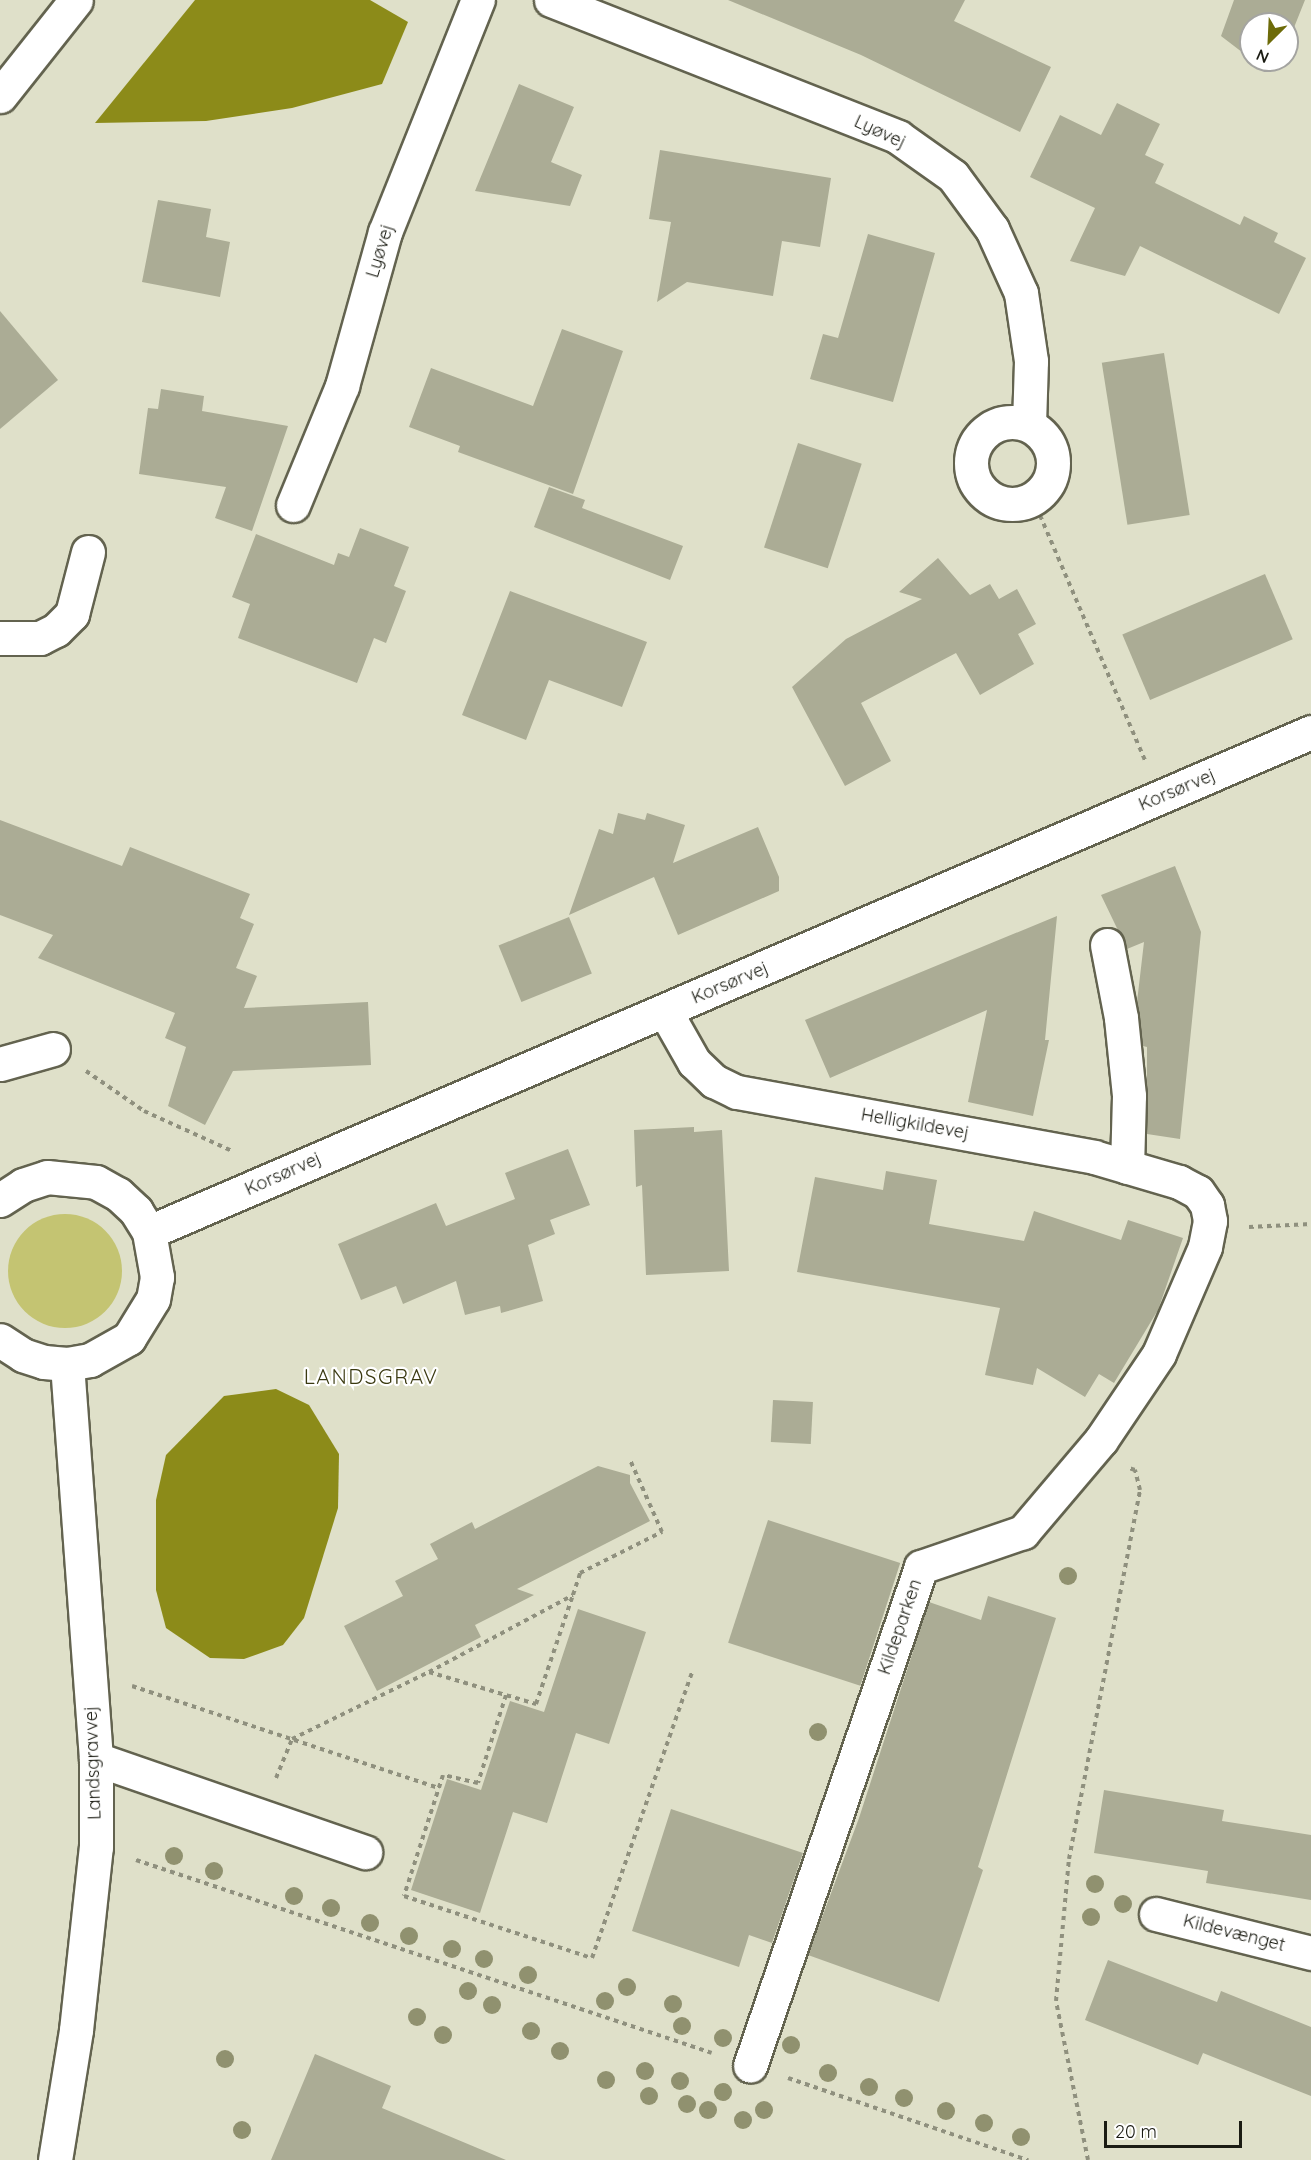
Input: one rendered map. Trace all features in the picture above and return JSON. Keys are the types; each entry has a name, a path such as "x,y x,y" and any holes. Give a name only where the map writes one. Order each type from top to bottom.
{"street":[{"path":"0,96 76,0"},
{"name":"Lyøvej","path":"294,505 342,386 385,232 478,0"},
{"name":"Lyøvej","path":"551,0 898,137 953,176 992,229 1021,292 1031,361 1029,425"},
{"path":"1008,423 1029,425 1048,443 1053,455 1050,480 1033,499 1020,504 993,500 982,491 971,465 979,439 989,429 1008,423"},
{"path":"0,638 40,638 56,630 72,614 88,552"},
{"name":"Korsørvej","path":"149,1232 1311,732"},
{"path":"1107,945 1121,1018 1129,1096 1127,1167"},
{"name":"Helligkildevej","path":"665,1011 694,1062 714,1081 737,1092 1094,1157 1179,1182 1204,1206"},
{"path":"0,1064 53,1049"},
{"path":"0,1200 23,1185 47,1178 96,1182 118,1194 136,1211 149,1232 157,1277 143,1320 129,1338 111,1351 67,1364 22,1355 0,1340"},
{"name":"Kildeparken","path":"750,2066 921,1567 1023,1532 1089,1453 1160,1354 1205,1247 1204,1206"},
{"name":"Landsgravvej","path":"55,2160 76,2030 96,1847 96,1759 67,1364"},
{"path":"96,1759 365,1852"},
{"name":"Kildevænget","path":"1156,1914 1311,1953"}],"path":[{"path":"1033,499 1161,797"},
{"path":"53,1049 144,1111 281,1174"},
{"path":"1204,1206 1243,1227 1311,1224"},
{"path":"1088,2160 1056,2001 1069,1859 1140,1490 1135,1470 1089,1453"},
{"path":"429,1672 536,1704 580,1573 662,1532 631,1462"},
{"path":"260,1816 292,1739 429,1672 573,1594"},
{"path":"506,1695 478,1784 443,1775 404,1896 592,1958 693,1670"},
{"path":"88,1671 439,1788"},
{"path":"96,1847 1028,2160"}],"shaded area":[{"path":"195,0 370,0 408,22 382,84 292,108 206,121 95,123"},
{"path":"65,1214 87,1219 105,1231 117,1249 122,1271 117,1293 105,1311 87,1323 65,1328 43,1323 25,1311 13,1293 8,1271 13,1249 25,1231 43,1219"},
{"path":"276,1389 309,1405 339,1454 338,1508 304,1618 283,1645 244,1659 210,1658 166,1628 156,1590 156,1500 166,1455 224,1396"}],"building":[{"path":"728,0 965,0 954,21 1051,67 1020,132 861,55"},
{"path":"1234,0 1305,0 1299,15 1299,12 1239,12 1239,50 1221,36"},
{"path":"519,84 574,107 551,162 582,175 570,206 475,191"},
{"path":"1117,103 1160,124 1145,155 1164,164 1155,183 1240,225 1244,216 1278,233 1274,242 1306,258 1279,314 1140,246 1125,276 1070,261 1095,208 1030,177 1060,115 1101,135"},
{"path":"660,150 831,178 820,247 782,241 773,296 687,282 657,302 671,222 649,219"},
{"path":"158,200 211,209 206,237 230,242 220,297 142,282"},
{"path":"868,234 935,253 893,402 810,379 823,334 838,338"},
{"path":"0,311 58,380 0,429"},
{"path":"562,329 623,351 573,494 458,452 460,446 409,427 431,368 533,406"},
{"path":"1164,353 1190,515 1127,525 1102,363"},
{"path":"161,389 204,396 202,411 288,426 252,531 215,518 226,487 139,474 148,408 158,409"},
{"path":"798,443 862,464 828,568 764,548"},
{"path":"549,487 585,500 582,508 683,546 670,580 534,527"},
{"path":"360,528 409,547 394,586 406,591 386,643 374,638 357,683 238,638 250,604 232,597 256,534 334,565 338,553 349,557"},
{"path":"938,558 970,595 990,584 999,599 1017,589 1036,624 1018,634 1034,664 980,695 956,653 861,703 891,761 845,786 792,687 846,639 922,599 899,592"},
{"path":"1265,574 1293,639 1150,700 1122,635"},
{"path":"510,591 647,642 622,707 549,680 526,740 462,715"},
{"path":"618,813 645,820 647,813 685,825 673,863 758,827 779,877 779,891 678,935 654,877 569,915 599,829 613,834"},
{"path":"0,820 122,866 130,847 250,894 240,918 254,924 236,968 257,976 244,1008 368,1002 371,1065 233,1071 205,1125 168,1106 186,1047 165,1038 175,1013 38,958 53,935 0,915"},
{"path":"1175,866 1201,932 1180,1139 1147,1134 1147,1047 1143,1046 1137,1002 1144,942 1127,949 1101,895"},
{"path":"1057,916 1045,1040 1049,1040 1033,1116 968,1102 987,1010 830,1078 805,1020"},
{"path":"569,917 592,974 521,1002 499,945"},
{"path":"694,1127 694,1132 722,1130 729,1271 646,1275 642,1185 636,1187 634,1130"},
{"path":"568,1149 590,1205 550,1220 555,1234 528,1245 543,1301 501,1313 500,1306 465,1315 456,1281 403,1304 396,1286 361,1300 338,1244 436,1203 446,1226 515,1199 505,1173"},
{"path":"886,1171 937,1180 929,1224 1024,1241 1034,1211 1121,1240 1128,1220 1183,1238 1158,1310 1114,1383 1099,1374 1085,1397 1037,1368 1033,1385 985,1375 1000,1308 797,1272 815,1177 883,1190"},
{"path":"773,1400 813,1402 811,1444 771,1442"},
{"path":"598,1466 630,1475 630,1483 650,1521 517,1589 534,1595 475,1625 481,1637 377,1691 344,1626 403,1596 395,1581 438,1559 430,1544 472,1522 475,1529"},
{"path":"768,1520 900,1563 860,1686 728,1643"},
{"path":"988,1596 1056,1618 978,1867 983,1870 939,2002 808,1955 859,1818 929,1602 981,1620"},
{"path":"578,1609 646,1632 609,1744 576,1733 547,1823 513,1812 480,1913 411,1890 447,1779 481,1790 510,1701 544,1712"},
{"path":"1104,1790 1224,1810 1222,1821 1311,1835 1311,1900 1206,1883 1208,1871 1094,1853"},
{"path":"671,1809 803,1853 772,1943 749,1935 739,1967 632,1931"},
{"path":"1108,1960 1217,2002 1221,1991 1311,2027 1311,2096 1203,2053 1198,2065 1085,2020"},
{"path":"315,2054 391,2086 382,2108 506,2160 271,2160"}],"district":[{"name":"LANDSGRAV","path":"371,1376"}]}
